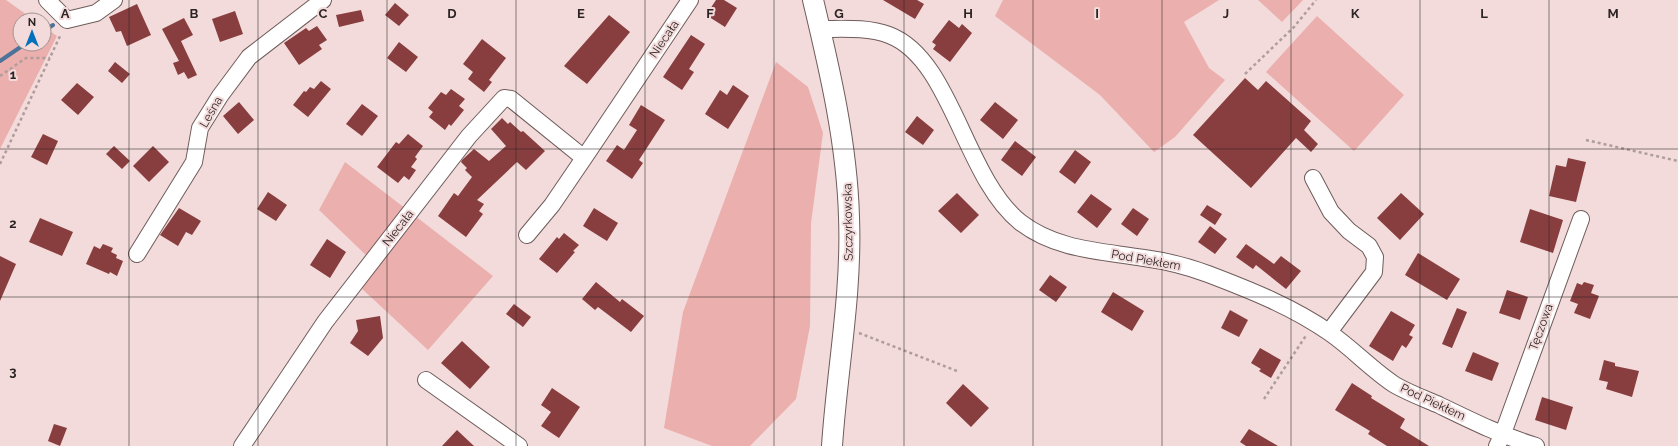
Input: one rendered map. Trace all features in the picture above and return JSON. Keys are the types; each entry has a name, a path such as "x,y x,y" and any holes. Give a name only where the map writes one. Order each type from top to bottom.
{"main road":[{"name":"Szczyrkowska","path":"813,0 838,118 848,191 850,249 844,328 832,446"}],"street":[{"path":"47,0 67,20 96,13 114,0"},
{"name":"Leśna","path":"138,254 194,162 200,128 220,96 250,57 323,0"},
{"name":"Niecała","path":"526,235 552,205 690,0"},
{"name":"Pod Piekłem","path":"820,29 873,31 889,35 904,42 919,55 939,85 967,146 986,180 1019,221 1036,232 1073,247 1172,263 1206,273 1280,304 1329,332 1395,385 1499,441 1536,446"},
{"name":"Niecała","path":"242,446 325,322 469,136 504,98 510,99 584,158"},
{"path":"1313,178 1332,212 1349,231 1369,246 1375,257 1374,272 1329,332"},
{"name":"Tęczowa","path":"1499,441 1581,219"},
{"path":"426,380 519,446"}],"path":[{"path":"1245,74 1294,27 1316,0"},
{"path":"0,164 67,20"},
{"path":"0,76 26,58 50,58"},
{"path":"1586,140 1678,161"},
{"path":"1264,399 1314,324"},
{"path":"844,328 957,371"}],"shaded area":[{"path":"0,0 6,0 23,12 12,12 12,52 49,52 0,149"},
{"path":"1003,0 1219,0 1184,22 1209,68 1225,80 1175,137 1154,152 1100,95 995,16"},
{"path":"1258,0 1303,0 1282,22"},
{"path":"1317,16 1404,95 1354,151 1266,72"},
{"path":"52,33 57,36 52,46"},
{"path":"776,62 808,87 823,133 811,223 810,326 796,399 750,446 712,446 664,428 683,312"},
{"path":"345,162 493,276 428,350 360,287 369,258 319,210"}],"building":[{"path":"716,0 724,0 737,8 725,27 706,15"},
{"path":"883,0 917,0 924,4 915,19"},
{"path":"395,3 409,15 399,26 385,15"},
{"path":"137,4 151,35 127,46 121,31 116,32 109,17"},
{"path":"361,10 364,21 339,27 336,15"},
{"path":"235,11 243,34 220,42 212,19"},
{"path":"609,15 630,32 587,84 564,66"},
{"path":"184,18 193,35 181,41 197,75 188,79 184,72 178,75 173,63 179,61 162,29"},
{"path":"949,20 959,28 962,24 972,33 950,62 933,49 936,45 932,42"},
{"path":"317,26 327,40 319,45 322,49 299,65 284,43 306,28 309,31"},
{"path":"691,35 705,44 689,69 694,72 682,90 663,77"},
{"path":"482,39 506,58 489,80 492,82 484,92 468,79 473,72 463,64"},
{"path":"399,42 418,57 406,72 387,58"},
{"path":"115,62 130,74 122,83 108,71"},
{"path":"1245,78 1258,90 1266,81 1311,121 1304,130 1318,144 1311,152 1296,138 1251,188 1193,135"},
{"path":"321,81 331,89 308,117 293,105 304,91 306,92 310,87 314,89"},
{"path":"77,83 94,97 78,115 61,100"},
{"path":"733,85 749,96 728,129 705,114 720,90 727,95"},
{"path":"451,89 465,99 459,106 464,110 451,126 449,124 445,130 429,117 433,112 428,108 441,92 446,95"},
{"path":"239,102 254,120 238,134 223,116"},
{"path":"995,102 1018,120 1003,139 980,120"},
{"path":"362,104 378,116 362,136 346,124"},
{"path":"641,105 665,120 639,160 643,163 632,179 606,161 617,145 624,150 637,130 629,125"},
{"path":"917,116 934,130 923,145 905,132"},
{"path":"502,118 508,124 510,122 521,132 523,131 545,151 526,170 517,162 477,200 484,204 479,211 483,214 466,237 438,216 454,193 458,196 472,177 465,170 467,168 461,162 462,160 474,149 489,161 506,146 491,129"},
{"path":"43,134 58,141 47,165 31,157"},
{"path":"408,134 423,146 415,157 417,159 411,167 416,170 409,180 404,176 398,183 377,167 396,142 399,144"},
{"path":"1015,141 1036,157 1022,176 1001,160"},
{"path":"114,146 130,161 122,169 106,154"},
{"path":"153,146 169,162 149,182 133,166"},
{"path":"1075,150 1091,162 1075,184 1059,172"},
{"path":"1568,158 1586,162 1576,202 1549,196 1556,165 1566,167"},
{"path":"268,192 287,205 276,221 257,209"},
{"path":"957,193 979,215 961,233 938,211"},
{"path":"1401,193 1424,214 1400,240 1377,218"},
{"path":"1091,194 1112,209 1097,228 1077,212"},
{"path":"1207,205 1222,214 1215,225 1200,215"},
{"path":"179,208 201,221 192,235 186,232 178,246 160,235"},
{"path":"594,208 618,223 607,241 583,226"},
{"path":"1133,208 1149,219 1137,236 1121,224"},
{"path":"1530,209 1563,220 1553,253 1520,242"},
{"path":"40,218 73,232 62,256 29,242"},
{"path":"1210,226 1227,239 1215,254 1198,242"},
{"path":"564,233 579,245 557,273 539,259 557,237 559,239"},
{"path":"327,239 346,252 330,278 310,265"},
{"path":"103,244 113,248 111,252 117,255 116,258 123,261 117,276 110,272 109,274 86,264 94,246 100,249"},
{"path":"1246,244 1274,264 1281,256 1301,271 1286,289 1256,265 1253,269 1236,257"},
{"path":"1418,253 1460,279 1447,300 1405,275"},
{"path":"0,256 16,264 0,301"},
{"path":"1050,275 1067,287 1056,302 1039,290"},
{"path":"596,282 620,302 622,299 644,316 631,332 598,307 595,310 582,299"},
{"path":"1584,282 1594,285 1591,293 1599,296 1590,319 1574,313 1578,304 1570,301 1577,283 1582,285"},
{"path":"1507,290 1528,297 1520,320 1499,313"},
{"path":"1113,292 1144,311 1132,331 1101,312"},
{"path":"514,304 531,317 523,327 506,314"},
{"path":"1457,308 1467,312 1452,348 1442,344"},
{"path":"1230,310 1248,320 1239,337 1221,328"},
{"path":"1391,311 1415,325 1409,335 1413,337 1406,348 1402,345 1393,361 1369,346"},
{"path":"380,316 383,338 368,356 350,343 358,331 356,320"},
{"path":"462,341 490,367 470,389 441,363"},
{"path":"1260,348 1281,360 1271,378 1259,371 1261,369 1251,363"},
{"path":"1473,352 1499,363 1492,381 1465,371"},
{"path":"1604,360 1615,363 1615,366 1639,371 1632,397 1606,389 1608,382 1599,380"},
{"path":"1352,383 1372,396 1371,398 1405,419 1400,428 1429,446 1387,446 1368,434 1370,431 1335,410"},
{"path":"963,384 989,408 971,427 946,403"},
{"path":"552,388 580,407 559,438 541,426 551,412 541,405"},
{"path":"1542,397 1573,407 1566,430 1535,420"},
{"path":"54,424 67,428 60,446 48,441"},
{"path":"1249,429 1278,446 1246,446 1240,442"},
{"path":"457,430 474,446 442,446"}],"waterway":[{"path":"0,61 13,52"}]}
